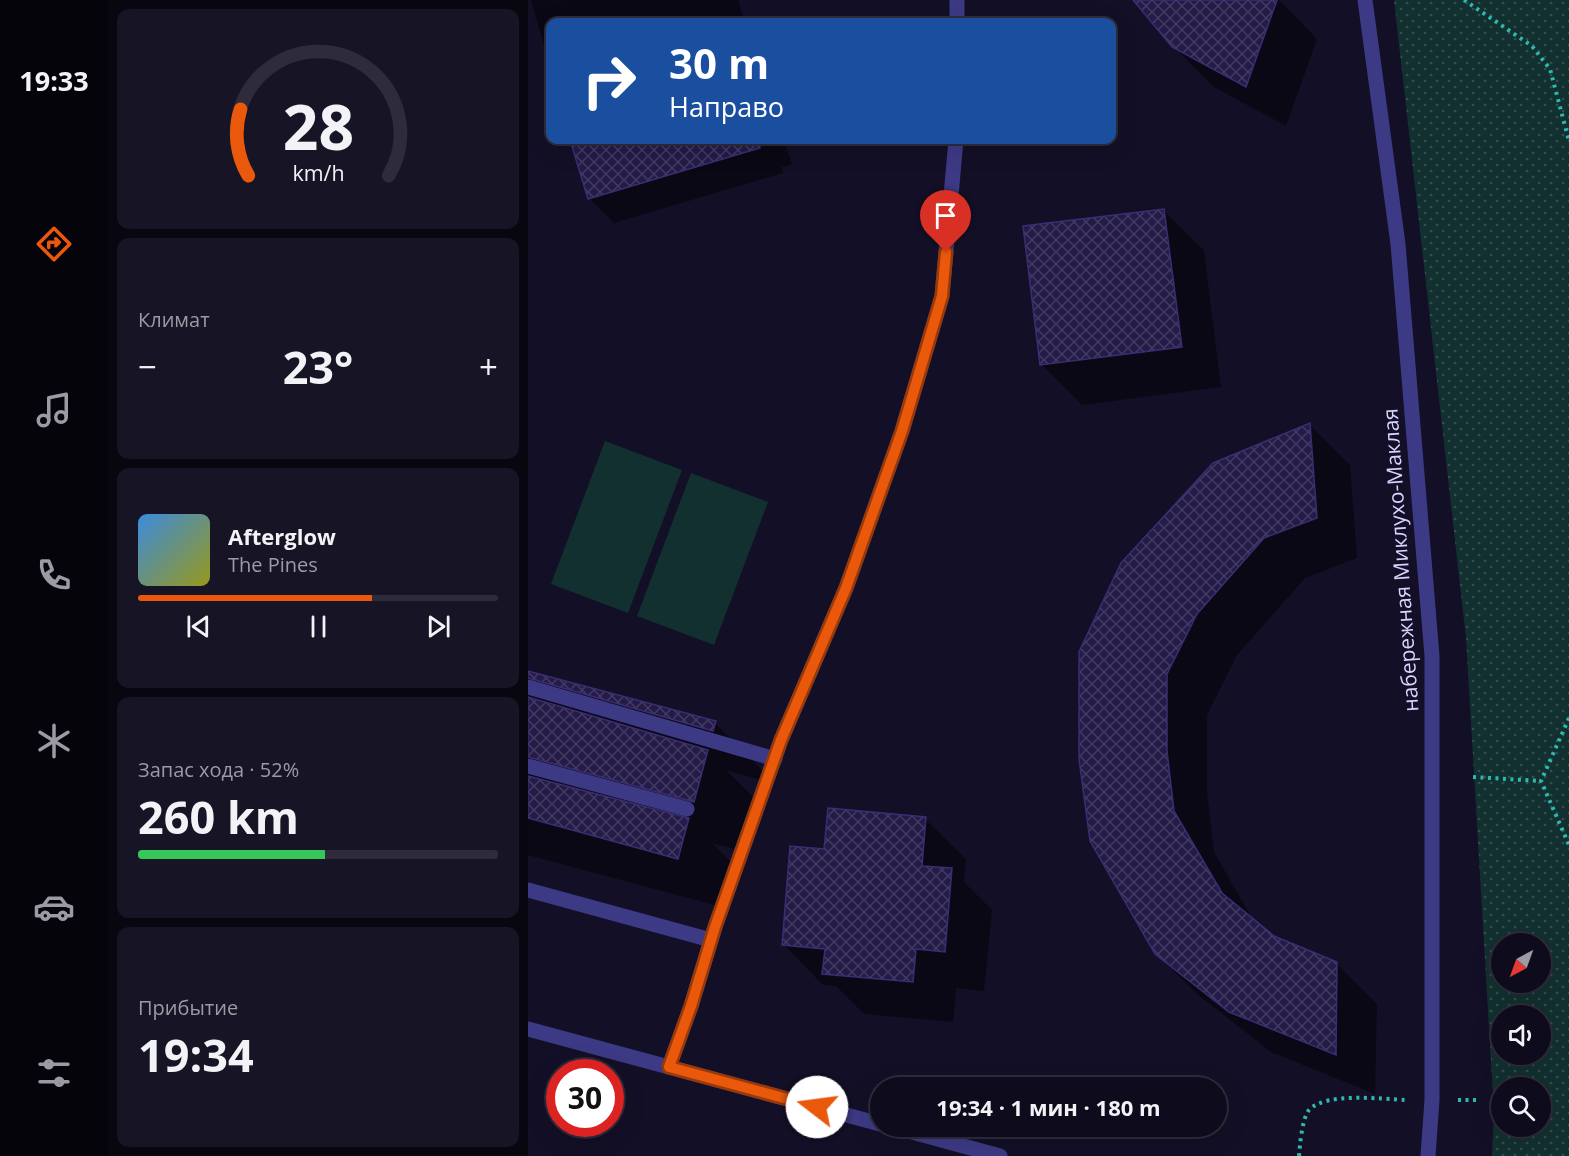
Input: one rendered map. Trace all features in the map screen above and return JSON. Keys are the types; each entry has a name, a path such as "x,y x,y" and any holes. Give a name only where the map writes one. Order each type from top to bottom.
{"street":[{"path":"957,0 957,18"},
{"name":"набережная Миклухо-Маклая","path":"1365,0 1398,244 1432,656 1432,1100 1428,1156"},
{"path":"669,1067 775,759 846,588 902,431 942,296 956,144"},
{"path":"528,687 775,759"},
{"path":"528,766 687,809"},
{"path":"528,890 711,940"},
{"path":"528,1029 870,1121"},
{"path":"930,1137 1000,1156"}],"path":[{"path":"1464,0 1532,46 1550,69 1569,141"},
{"path":"1569,718 1541,781 1569,845"},
{"path":"1473,777 1541,781"},
{"path":"1299,1156 1301,1135 1309,1111 1322,1102 1342,1099 1477,1101"}],"green space":[{"path":"1394,0 1569,0 1569,1156 1492,1156 1493,1137 1551,1137 1551,1077 1492,1077 1491,1065 1551,1065 1551,1005 1491,1005 1491,1061 1466,638"},
{"path":"605,441 682,470 628,613 551,584"},
{"path":"691,473 768,502 714,645 637,616"}],"building":[{"path":"1133,0 1277,0 1246,87 1172,47"},
{"path":"571,144 760,144 760,148 588,199"},
{"path":"1164,209 1182,347 1040,365 1023,226"},
{"path":"1310,423 1317,518 1264,538 1197,614 1167,674 1167,751 1174,811 1222,893 1274,936 1337,962 1336,1055 1229,1012 1155,954 1090,841 1079,759 1079,652 1121,563 1213,463"},
{"path":"528,671 716,721 713,731 528,678"},
{"path":"528,697 708,750 694,802 528,757"},
{"path":"528,776 689,818 678,859 528,818"},
{"path":"828,808 926,817 922,866 952,868 945,952 916,949 913,982 822,974 825,949 782,945 790,846 824,849"}],"route":[{"path":"817,1107 669,1067 691,1006 715,927 781,740 846,588 902,431 942,296 946,252"}]}
